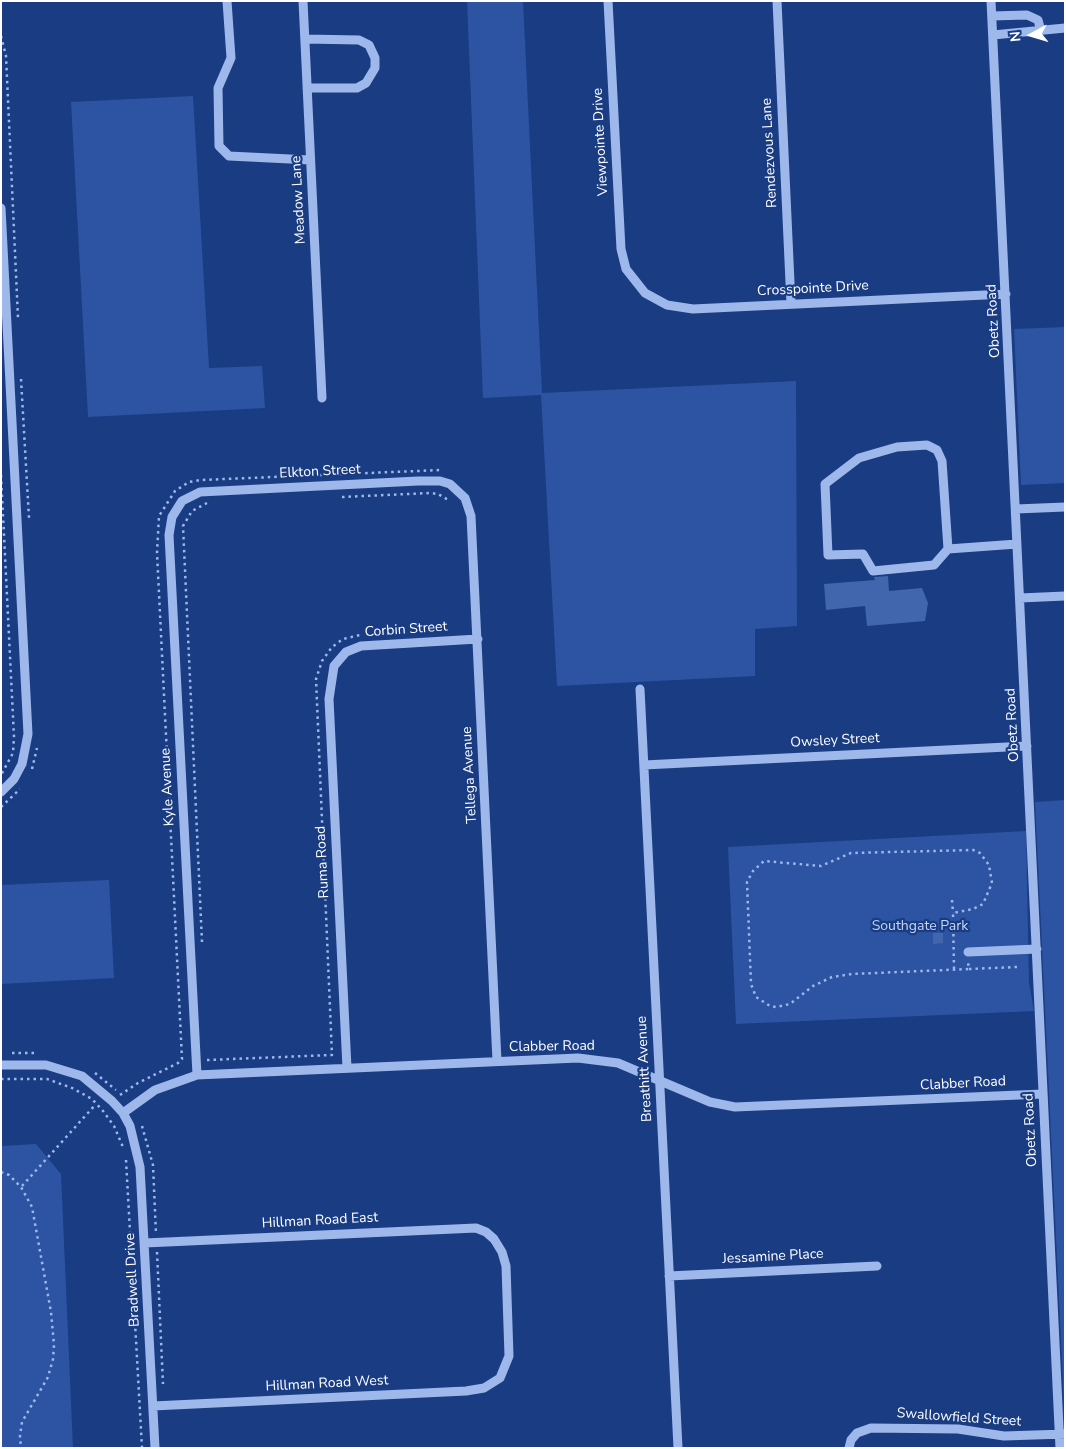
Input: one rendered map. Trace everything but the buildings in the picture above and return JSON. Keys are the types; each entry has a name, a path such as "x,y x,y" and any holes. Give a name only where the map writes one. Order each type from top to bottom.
{"street":[{"path":"226,1 230,58 218,88 219,146 229,156 310,160"},
{"name":"Meadow Lane","path":"303,1 322,398"},
{"name":"Viewpointe Drive","path":"608,1 621,249 632,279"},
{"name":"Rendezvous Lane","path":"777,1 791,304"},
{"name":"Obetz Road","path":"991,1 1062,1434 1060,1448"},
{"path":"992,16 1027,15 1038,20 1042,31"},
{"path":"993,35 1065,28"},
{"path":"305,39 358,40 369,45 375,58 375,68 362,86 357,88 307,88"},
{"path":"1,208 28,734 22,764 3,791"},
{"name":"Crosspointe Drive","path":"632,279 654,299 667,305 684,309 1006,294"},
{"path":"948,549 942,462 937,450 926,445 897,447 859,458 825,484 828,555 863,554 872,571 934,565 948,549 1017,544"},
{"name":"Elkton Street","path":"182,501 194,494 208,491 418,481 450,484 459,491"},
{"name":"Tellega Avenue","path":"459,491 465,498 471,516 497,1061"},
{"name":"Kyle Avenue","path":"182,501 172,517 170,535 196,1075"},
{"path":"1016,509 1065,507"},
{"path":"1020,598 1065,596"},
{"name":"Corbin Street","path":"339,657 353,648 370,645 478,639"},
{"name":"Ruma Road","path":"339,657 330,677 329,699 347,1068"},
{"name":"Breathitt Avenue","path":"640,689 678,1448"},
{"name":"Owsley Street","path":"644,765 1028,746"},
{"path":"968,952 1037,949"},
{"name":"Clabber Road","path":"123,1113 155,1090 196,1075 497,1061 597,1059 618,1063 710,1102 745,1107 1044,1094"},
{"path":"1,1065 28,1064 67,1070 94,1084 123,1113"},
{"name":"Bradwell Drive","path":"123,1113 138,1153 145,1243 155,1448"},
{"name":"Hillman Road East","path":"145,1243 464,1228 486,1232 494,1239 502,1252 506,1266 510,1356 500,1378"},
{"name":"Jessamine Place","path":"669,1276 877,1266"},
{"name":"Hillman Road West","path":"153,1406 476,1391 500,1378"},
{"name":"Swallowfield Street","path":"849,1448 854,1436 871,1428 906,1426 958,1429 1004,1436 1062,1434"}],"path":[{"path":"103,1111 112,1101 138,1083 178,1063 182,1059 157,553 159,516 175,491 189,482 201,480 432,468 447,471"},
{"path":"1,475 14,737 13,753 1,775"},
{"path":"332,497 430,493 438,494 450,502"},
{"path":"202,943 182,526 192,510 200,505 214,503"},
{"path":"206,1052 206,1061 332,1055 316,679 322,661 332,647 343,639 367,634"},
{"path":"953,912 973,909 982,904 990,888 992,874 989,865 980,853 973,850 851,854 821,866 764,861 753,871 747,882 751,984 756,997 770,1006 776,1007 790,1004 813,986 832,977 852,974 1017,967"},
{"path":"952,900 954,969"},
{"path":"968,952 969,968"},
{"path":"1,1079 47,1079 72,1088 103,1111 114,1126 126,1152 142,1448"},
{"path":"21,1187 96,1104"},
{"path":"1,1172 9,1175 21,1187 32,1207 51,1312 54,1345 54,1359 48,1377 22,1422 21,1448"}],"green space":[{"path":"467,1 523,1 542,393 796,381 797,626 755,629 755,676 557,686 541,395 483,398"},
{"path":"193,96 209,368 262,366 265,408 88,417 71,102"},
{"path":"1065,327 1065,483 1021,485 1014,329"},
{"path":"1065,800 1065,1403 1064,1403 1035,802"},
{"name":"Southgate Park","path":"1026,831 1029,983 1034,1011 736,1024 728,847"},
{"path":"109,880 114,978 1,984 1,885"},
{"path":"36,1144 61,1174 73,1448 1,1448 1,1146"}]}
